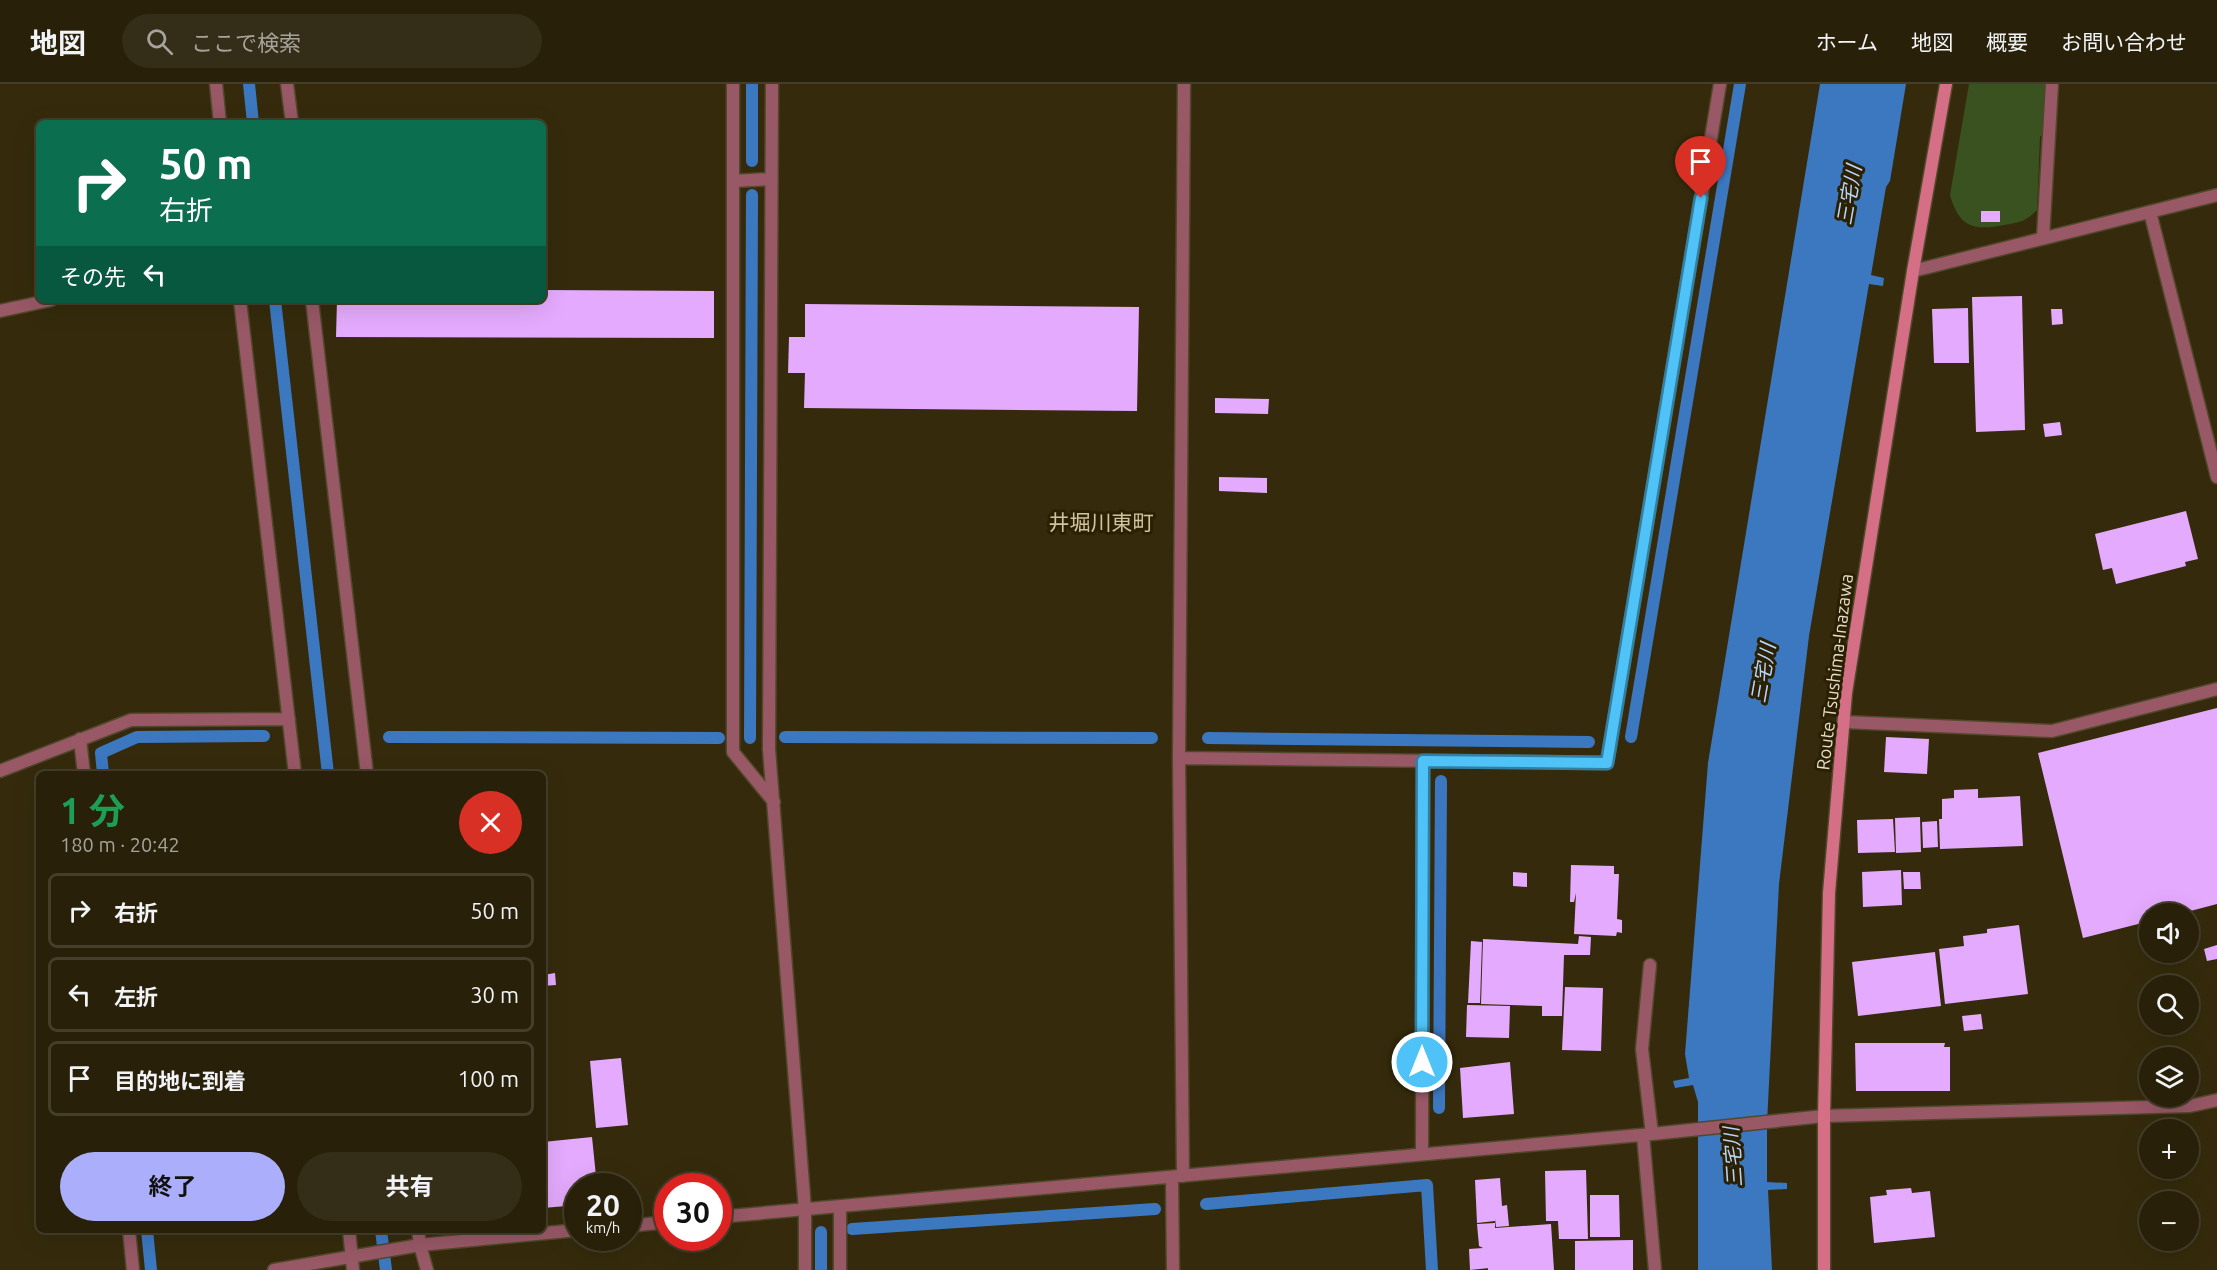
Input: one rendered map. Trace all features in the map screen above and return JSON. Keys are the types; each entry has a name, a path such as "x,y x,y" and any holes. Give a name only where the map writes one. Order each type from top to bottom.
{"main road":[{"name":"Route Tsushima-Inazawa","path":"1824,1270 1824,1116 1829,893 1846,693 1913,271 1946,84"}],"street":[{"path":"216,84 220,120"},
{"path":"287,84 292,120"},
{"path":"733,84 733,752 774,802"},
{"path":"772,84 769,749 806,1210 805,1270"},
{"path":"1173,1270 1178,1177 1184,84"},
{"path":"1179,758 1607,763 1720,84"},
{"path":"2043,238 2052,84"},
{"path":"733,181 771,179"},
{"path":"1913,271 2217,195"},
{"path":"2150,212 2217,477"},
{"path":"0,311 37,303"},
{"path":"240,303 295,771"},
{"path":"312,303 367,771"},
{"path":"1844,722 2052,731 2217,689"},
{"path":"0,771 131,720 289,719"},
{"path":"80,739 84,771"},
{"path":"1422,1154 1423,761"},
{"path":"1650,965 1642,1049 1651,1134 1655,1270"},
{"path":"732,1217 1651,1134 1824,1116 2190,1106 2217,1100"},
{"path":"840,1207 840,1270"},
{"path":"274,1270 403,1247 564,1231"},
{"path":"129,1233 133,1270"},
{"path":"349,1233 353,1270"},
{"path":"418,1233 427,1270"}],"green space":[{"path":"1969,84 2048,84 2046,136 2040,136 2037,210 2022,221 1993,227 1976,227 1963,220 1954,206 1950,195"}],"water":[{"name":"三宅川","path":"1820,84 1906,84 1871,275 1884,278 1883,286 1869,284 1809,636 1779,884 1767,1123 1767,1182 1787,1183 1787,1189 1768,1190 1772,1270 1698,1270 1698,1102 1693,1085 1675,1088 1673,1081 1689,1078 1685,1054 1708,763"}],"building":[{"path":"1981,211 2000,211 2000,222 1981,222"},
{"path":"546,290 714,291 714,338 336,337 337,303 546,303"},
{"path":"2022,296 2025,430 1976,432 1972,297"},
{"path":"805,304 1139,307 1137,411 804,408 805,373 788,373 789,337 805,337"},
{"path":"1968,308 1969,363 1934,363 1932,309"},
{"path":"2051,309 2062,309 2063,324 2052,325"},
{"path":"1215,398 1269,399 1268,414 1215,413"},
{"path":"2060,422 2062,435 2045,437 2043,424"},
{"path":"1219,477 1267,478 1267,493 1219,491"},
{"path":"2186,511 2198,559 2185,562 2186,566 2116,584 2112,568 2103,570 2095,534"},
{"path":"2217,708 2217,904 2199,909 2199,903 2139,903 2139,924 2083,938 2038,753"},
{"path":"1886,737 1929,739 1927,774 1884,772"},
{"path":"1978,789 1978,798 2020,796 2023,846 1940,849 1939,819 1942,819 1942,799 1954,798 1954,790"},
{"path":"1920,817 1921,852 1896,853 1895,818"},
{"path":"1893,819 1895,852 1858,853 1857,820"},
{"path":"1937,821 1938,847 1923,848 1922,822"},
{"path":"1571,865 1614,866 1614,874 1619,874 1617,919 1622,920 1622,933 1617,932 1616,936 1574,934 1576,893 1574,902 1570,902"},
{"path":"1901,870 1902,905 1863,907 1862,872"},
{"path":"1513,872 1527,873 1527,887 1513,886"},
{"path":"1903,872 1920,872 1921,889 1904,889"},
{"path":"2019,925 2028,994 1945,1004 1939,949 1964,946 1963,936 1987,933 1987,929"},
{"path":"1579,936 1591,937 1590,955 1564,955 1562,1016 1542,1016 1542,1006 1481,1004 1483,939 1578,944"},
{"path":"1471,941 1482,942 1480,1003 1468,1003"},
{"path":"2217,945 2217,959 2207,961 2204,949"},
{"path":"1935,952 1941,1006 1858,1016 1852,962"},
{"path":"555,973 556,985 546,986 546,974"},
{"path":"1565,987 1603,988 1601,1051 1562,1050"},
{"path":"1467,1005 1510,1006 1509,1038 1466,1037"},
{"path":"1981,1014 1983,1029 1964,1031 1962,1016"},
{"path":"1855,1043 1945,1043 1944,1047 1950,1047 1950,1091 1856,1091"},
{"path":"621,1058 628,1125 596,1128 590,1061"},
{"path":"1510,1062 1514,1114 1463,1118 1460,1068"},
{"path":"592,1137 596,1173 564,1173 564,1206 546,1208 546,1142"},
{"path":"1586,1170 1588,1239 1559,1239 1558,1221 1546,1221 1545,1171"},
{"path":"1500,1178 1502,1206 1507,1205 1509,1226 1496,1227 1495,1219 1495,1221 1477,1223 1475,1180"},
{"path":"1911,1188 1912,1193 1930,1191 1935,1237 1874,1243 1870,1197 1887,1195 1886,1190"},
{"path":"1590,1195 1619,1195 1620,1237 1590,1237"},
{"path":"1495,1223 1495,1228 1551,1224 1554,1270 1488,1270 1488,1268 1470,1270 1469,1249 1483,1248 1479,1246 1477,1224"},
{"path":"1633,1240 1633,1270 1575,1270 1575,1241"}],"waterway":[{"path":"249,84 253,120"},
{"path":"752,84 752,161"},
{"path":"1631,737 1740,84"},
{"path":"750,738 752,195"},
{"path":"275,303 328,771"},
{"path":"103,771 101,753 137,737 264,736"},
{"path":"389,737 719,738"},
{"path":"785,737 1152,738"},
{"path":"1208,738 1589,742"},
{"path":"1439,1108 1441,781"},
{"path":"1206,1204 1427,1185 1432,1270"},
{"path":"852,1229 1155,1209"},
{"path":"821,1232 821,1270"},
{"path":"147,1233 151,1270"},
{"path":"381,1233 386,1270"}],"district":[{"name":"井堀川東町","path":"1101,523"}],"route":[{"path":"1422,1062 1423,761 1607,763 1701,198"}]}
